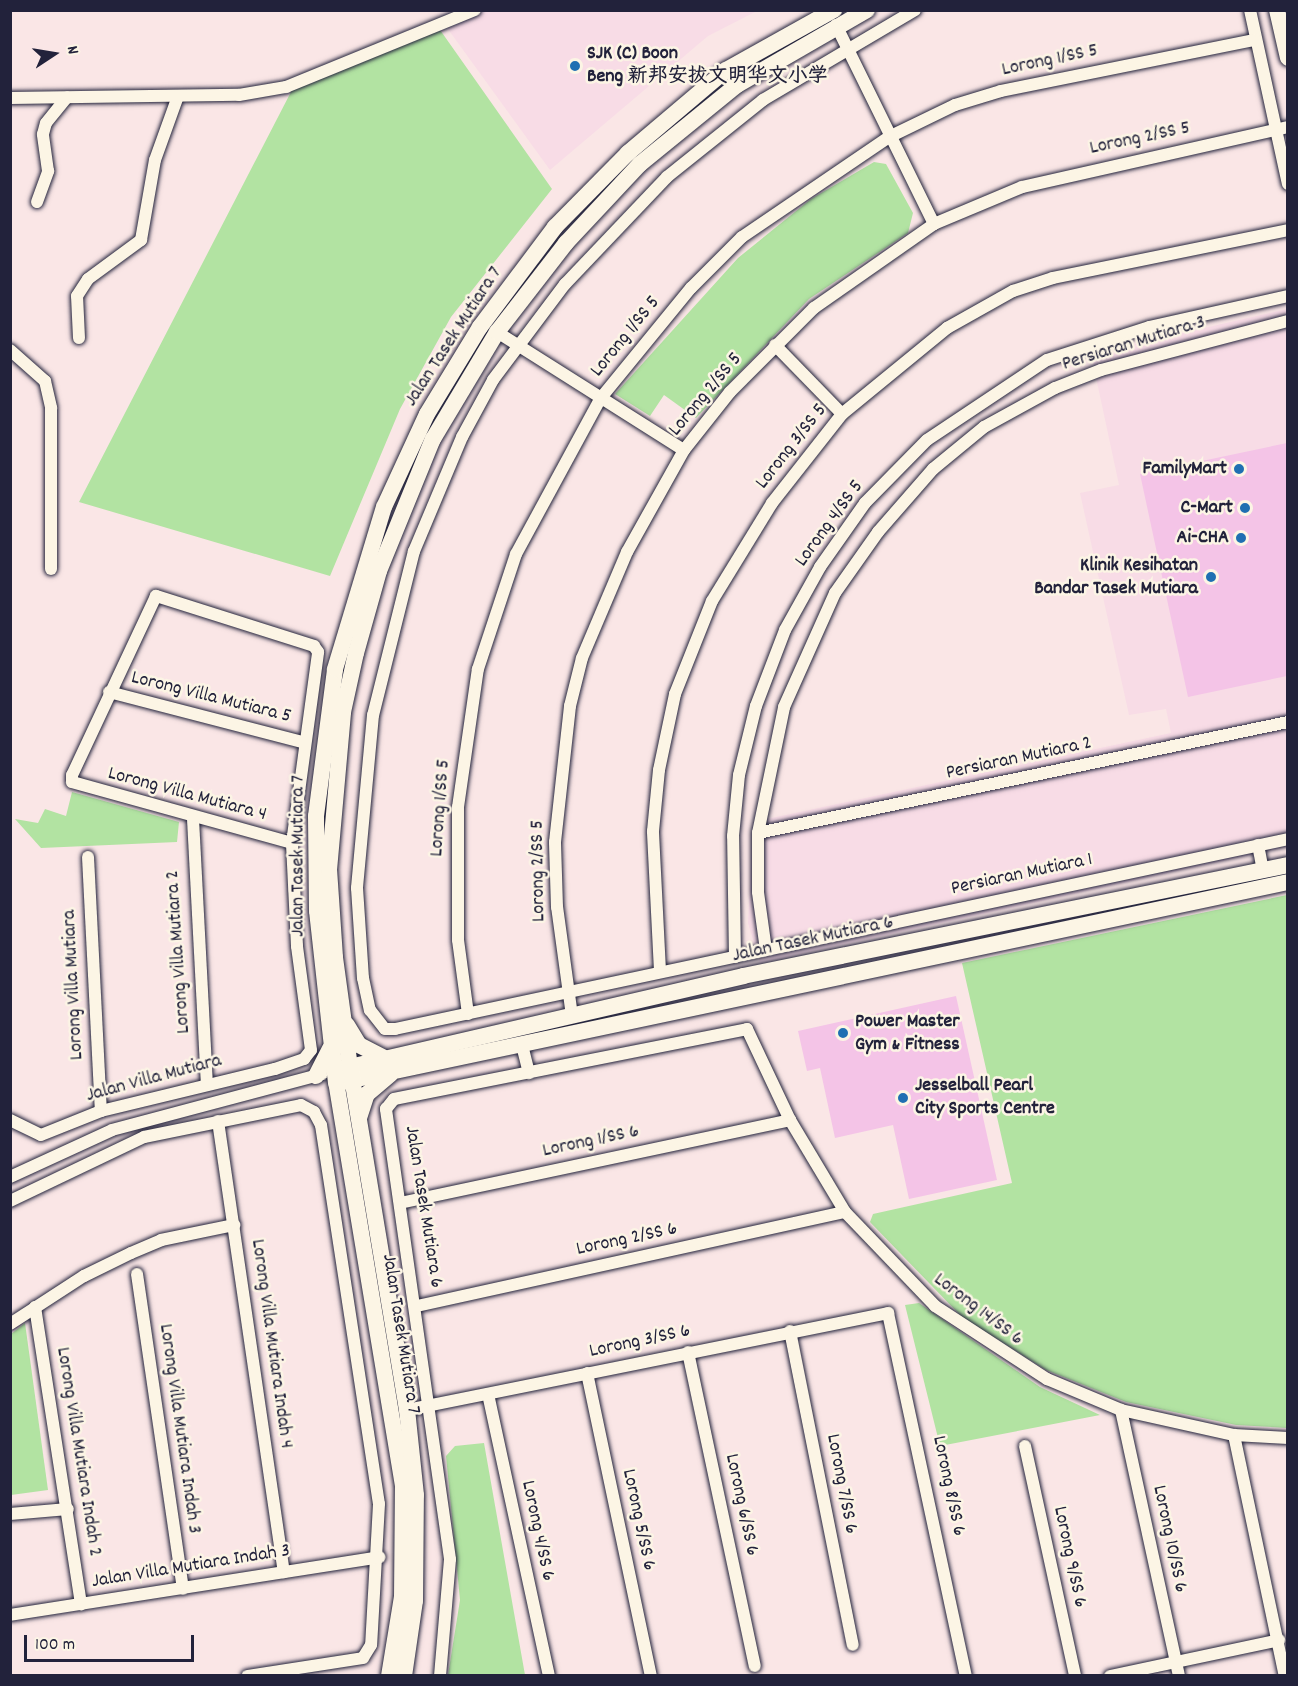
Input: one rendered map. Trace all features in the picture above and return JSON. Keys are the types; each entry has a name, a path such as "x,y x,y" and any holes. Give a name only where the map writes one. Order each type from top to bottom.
{"street":[{"path":"10,98 239,95 286,87 475,10"},
{"name":"Jalan Tasek Mutiara 7","path":"343,1075 331,1045 316,891 316,816 324,734 335,669 356,593 384,507 427,414 480,327 555,227 586,195 726,70 835,18 867,10"},
{"path":"766,951 660,971 395,1029 385,1029 375,1022 363,978 358,910 362,802 375,704 414,551 462,437 519,344 615,226 667,177 763,100 846,48 915,10"},
{"path":"1250,10 1256,40 1282,128 1287,184"},
{"path":"1277,10 1287,58"},
{"path":"835,18 846,48 934,224"},
{"name":"Jalan Tasek Mutiara 7","path":"389,1676 402,1597 403,1486 339,1104 343,1075 343,1016 329,870 344,712 356,653 379,571 411,488 433,439 497,332 596,206 640,164 737,85 835,18"},
{"name":"Lorong 1/SS 5","path":"468,1014 458,940 458,807 478,669 516,554 600,399 691,288 742,237 889,137 955,105 1001,91 1256,40"},
{"path":"79,338 77,296 88,279 141,240 155,160 178,96"},
{"path":"38,202 48,171 42,135 46,123 67,97"},
{"name":"Lorong 2/SS 5","path":"572,1016 566,992 555,842 570,706 598,614 684,450 775,345 814,308 934,224 1022,187 1282,128"},
{"name":"Lorong 3/SS 5","path":"660,971 653,831 659,770 675,694 712,601 772,503 842,414 947,328 1013,291 1053,278 1287,230"},
{"name":"Lorong 4/SS 5","path":"735,957 733,836 739,775 756,706 785,630 820,567 865,503 927,440 1047,360 1149,327 1287,296"},
{"name":"Persiaran Mutiara 3","path":"766,951 758,900 758,833 784,707 809,643 835,593 878,531 933,469 984,427 1055,388 1101,370 1287,321"},
{"path":"497,332 684,450"},
{"path":"775,345 842,414"},
{"path":"10,350 45,381 51,408 51,569"},
{"path":"110,692 151,600 163,597 314,646 318,659 303,742 292,843"},
{"name":"Lorong Villa Mutiara 5","path":"110,692 303,742"},
{"name":"Lorong Villa Mutiara 4","path":"110,692 72,783 193,819 292,843"},
{"name":"Persiaran Mutiara 2","path":"758,833 1287,722"},
{"name":"Lorong Villa Mutiara 2","path":"193,819 207,1082"},
{"name":"Persiaran Mutiara 1","path":"766,951 1287,839"},
{"name":"Jalan Villa Mutiara","path":"10,1120 40,1135 101,1111 207,1082 275,1069 309,1055 292,843"},
{"path":"1258,845 1263,870"},
{"name":"Lorong Villa Mutiara","path":"88,857 101,1111"},
{"name":"Jalan Tasek Mutiara 6","path":"391,1065 572,1016 939,936 1287,865"},
{"name":"Jalan Tasek Mutiara 6","path":"343,1075 391,1065 522,1045 1287,882"},
{"path":"1102,902 1106,922"},
{"path":"935,913 939,936"},
{"path":"343,1016 359,1045 391,1065 368,1094 358,1120"},
{"name":"Jalan Tasek Mutiara 6","path":"440,1676 450,1559 417,1306 386,1109 389,1103 740,1028"},
{"name":"Lorong 14/SS 6","path":"740,1028 752,1033 790,1120 845,1212 935,1306 973,1334 1047,1380 1121,1410 1233,1434 1287,1438"},
{"path":"314,1078 331,1045"},
{"path":"522,1045 528,1073"},
{"path":"10,1177 112,1130 314,1078 343,1075 358,1120 407,1410 417,1549 404,1676"},
{"path":"314,1078 339,1104"},
{"path":"10,1201 144,1137 301,1105 314,1112 321,1125 371,1447 379,1557 368,1654 247,1676"},
{"name":"Lorong 1/SS 6","path":"400,1203 790,1120"},
{"name":"Lorong Villa Mutiara Indah 4","path":"218,1121 284,1572"},
{"name":"Lorong 2/SS 6","path":"417,1306 845,1212"},
{"path":"10,1324 34,1307 130,1252 161,1240 234,1225"},
{"name":"Lorong Villa Mutiara Indah 3","path":"137,1275 183,1589"},
{"name":"Lorong Villa Mutiara Indah 2","path":"34,1307 69,1509 81,1604"},
{"name":"Lorong 3/SS 6","path":"407,1410 882,1312"},
{"name":"Lorong 8/SS 6","path":"882,1312 891,1317 966,1676"},
{"name":"Lorong 7/SS 6","path":"790,1331 852,1645"},
{"name":"Lorong 6/SS 6","path":"688,1353 755,1666"},
{"name":"Lorong 5/SS 6","path":"587,1373 651,1676"},
{"name":"Lorong 4/SS 6","path":"488,1394 549,1676"},
{"name":"Lorong 10/SS 6","path":"1121,1410 1179,1676"},
{"path":"1233,1434 1285,1676"},
{"name":"Lorong 9/SS 6","path":"1025,1446 1075,1676"},
{"path":"10,1514 69,1509"},
{"name":"Jalan Villa Mutiara Indah 3","path":"10,1616 379,1557"},
{"path":"1110,1676 1278,1640"}],"shaded area":[{"name":"SJK (C) Boon Beng 新邦安拔文明华文小学","path":"480,10 757,11 708,36 550,170 445,25"},
{"path":"1287,309 1287,847 760,963 748,923 753,822 1171,733 1166,709 1129,715 1080,493 1119,485 1091,354"}],"green space":[{"path":"438,27 552,189 451,317 400,409 330,576 79,502 293,88"},
{"path":"874,162 886,164 913,213 908,233 809,299 696,418 664,395 650,416 615,394 738,258 811,199"},
{"path":"72,792 179,822 177,842 41,848 15,819 38,823 45,809 66,816"},
{"path":"1287,895 1287,1428 1236,1425 1126,1402 1046,1370 961,1316 870,1222 873,1214 1012,1183 962,963"},
{"path":"919,1303 1040,1387 1100,1415 940,1446 905,1305"},
{"path":"25,1323 48,1490 11,1495 11,1334"},
{"path":"484,1443 525,1675 448,1675 460,1600 446,1456 455,1446"}],"building":[{"path":"1287,443 1287,676 1188,697 1140,474"},
{"name":"Jesselball Pearl City Sports Centre","path":"956,996 997,1180 909,1199 893,1125 835,1138 820,1068 807,1071 798,1031"}],"place":[{"name":"SJK (C) Boon Beng 新邦安拔文明华文小学","path":"575,66"},
{"name":"FamilyMart","path":"1239,469"},
{"name":"C-Mart","path":"1245,508"},
{"name":"Ai-CHA","path":"1241,538"},
{"name":"Klinik Kesihatan Bandar Tasek Mutiara","path":"1211,577"},
{"name":"Power Master Gym & Fitness","path":"843,1033"},
{"name":"Jesselball Pearl City Sports Centre","path":"903,1098"}]}
